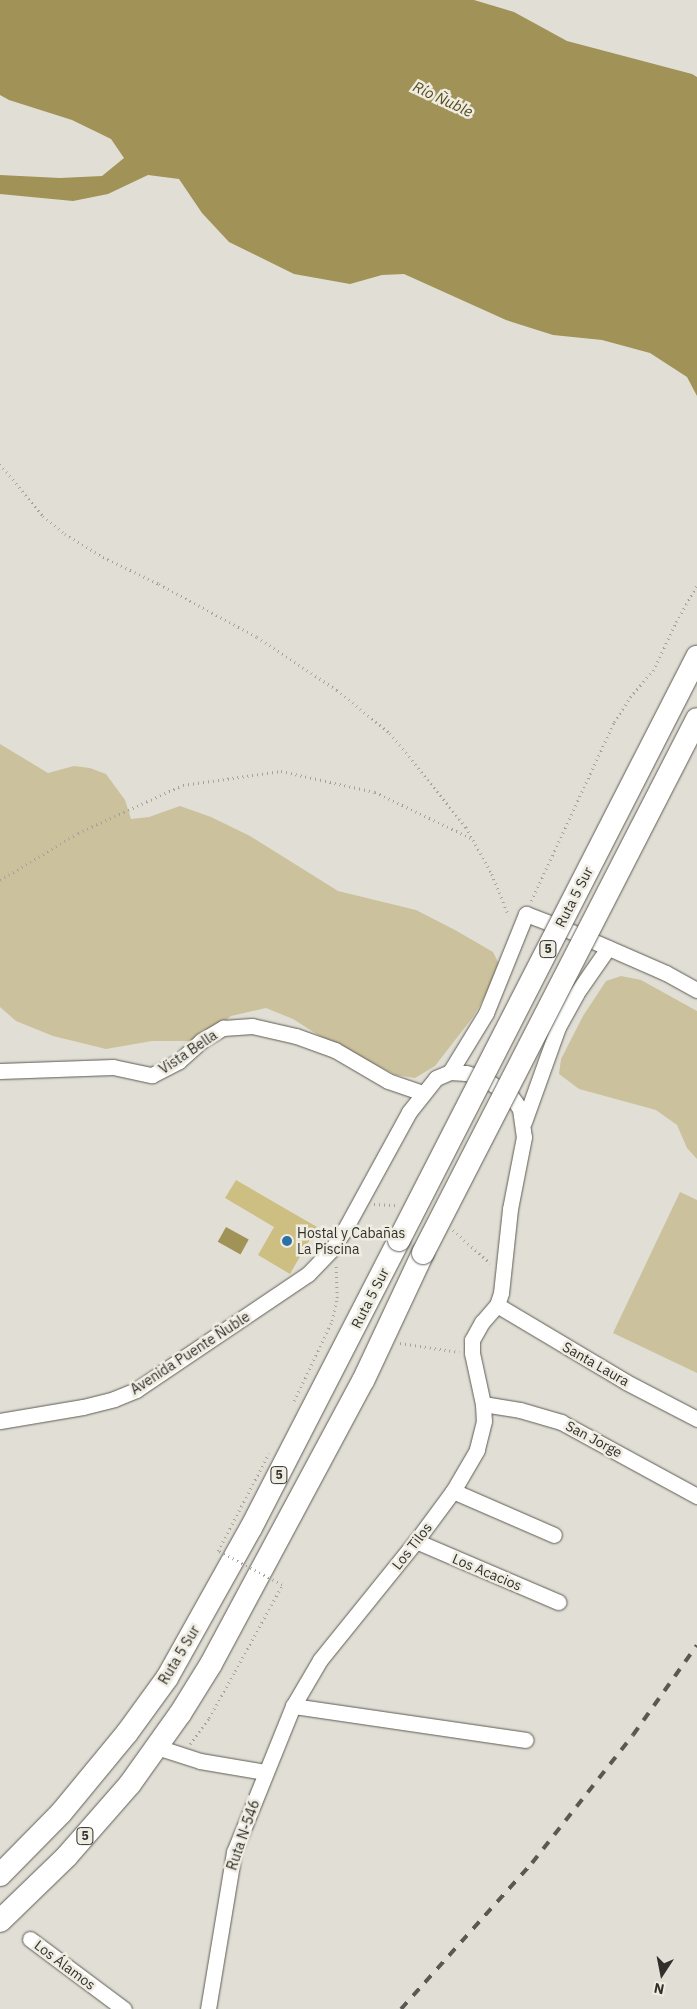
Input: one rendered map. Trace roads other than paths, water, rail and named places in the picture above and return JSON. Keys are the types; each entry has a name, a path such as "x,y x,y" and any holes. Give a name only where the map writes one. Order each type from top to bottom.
{"highway":[{"name":"Ruta 5 Sur","path":"0,1875 61,1812 127,1733 167,1678 256,1519 697,657"},
{"name":"Ruta 5 Sur","path":"0,1921 36,1888 98,1821 157,1747 212,1664 385,1337 423,1253 697,719"}],"street":[{"path":"498,1304 504,1276 510,1209 524,1136 524,1122 520,1109 511,1096 496,1085 483,1078 466,1073 450,1072 486,1013 526,914 666,973 697,990"},
{"path":"524,1122 558,1027 576,994 608,948"},
{"name":"Vista Bella","path":"0,1071 113,1067 152,1075 179,1061 201,1041 223,1028 252,1026 296,1036 335,1050 388,1081 422,1093"},
{"name":"Avenida Puente Ñuble","path":"0,1421 114,1400 136,1390 308,1274 332,1249 422,1093 436,1078 450,1072"},
{"name":"Los Tilos","path":"265,1772 293,1706 320,1660 453,1492 477,1450 484,1421 483,1404 472,1353 472,1340 476,1330 498,1304"},
{"name":"Santa Laura","path":"498,1304 618,1378 697,1419"},
{"name":"San Jorge","path":"483,1404 520,1410 561,1422 697,1496"},
{"path":"453,1492 554,1535"},
{"name":"Los Acacios","path":"416,1541 558,1602"},
{"path":"293,1706 526,1740"},
{"path":"157,1747 181,1756 229,1767 265,1772"},
{"name":"Ruta N-546","path":"208,2009 232,1860 265,1772"},
{"name":"Los Álamos","path":"30,1939 124,2009"}],"water":[{"name":"Río Ñuble","path":"0,0 474,0 514,12 567,41 692,74 697,77 697,396 687,377 650,353 602,340 553,335 506,320 404,274 382,275 350,284 294,274 229,242 202,213 179,179 148,175 108,194 73,201 0,194 0,175 60,178 102,176 124,158 111,139 72,120 9,100 0,95"},
{"path":"226,1227 249,1240 240,1254 218,1242"}],"railway":[{"path":"401,2009 532,1863 633,1735 697,1645"}],"place":[{"name":"Hostal y Cabañas La Piscina","path":"287,1241"}]}
